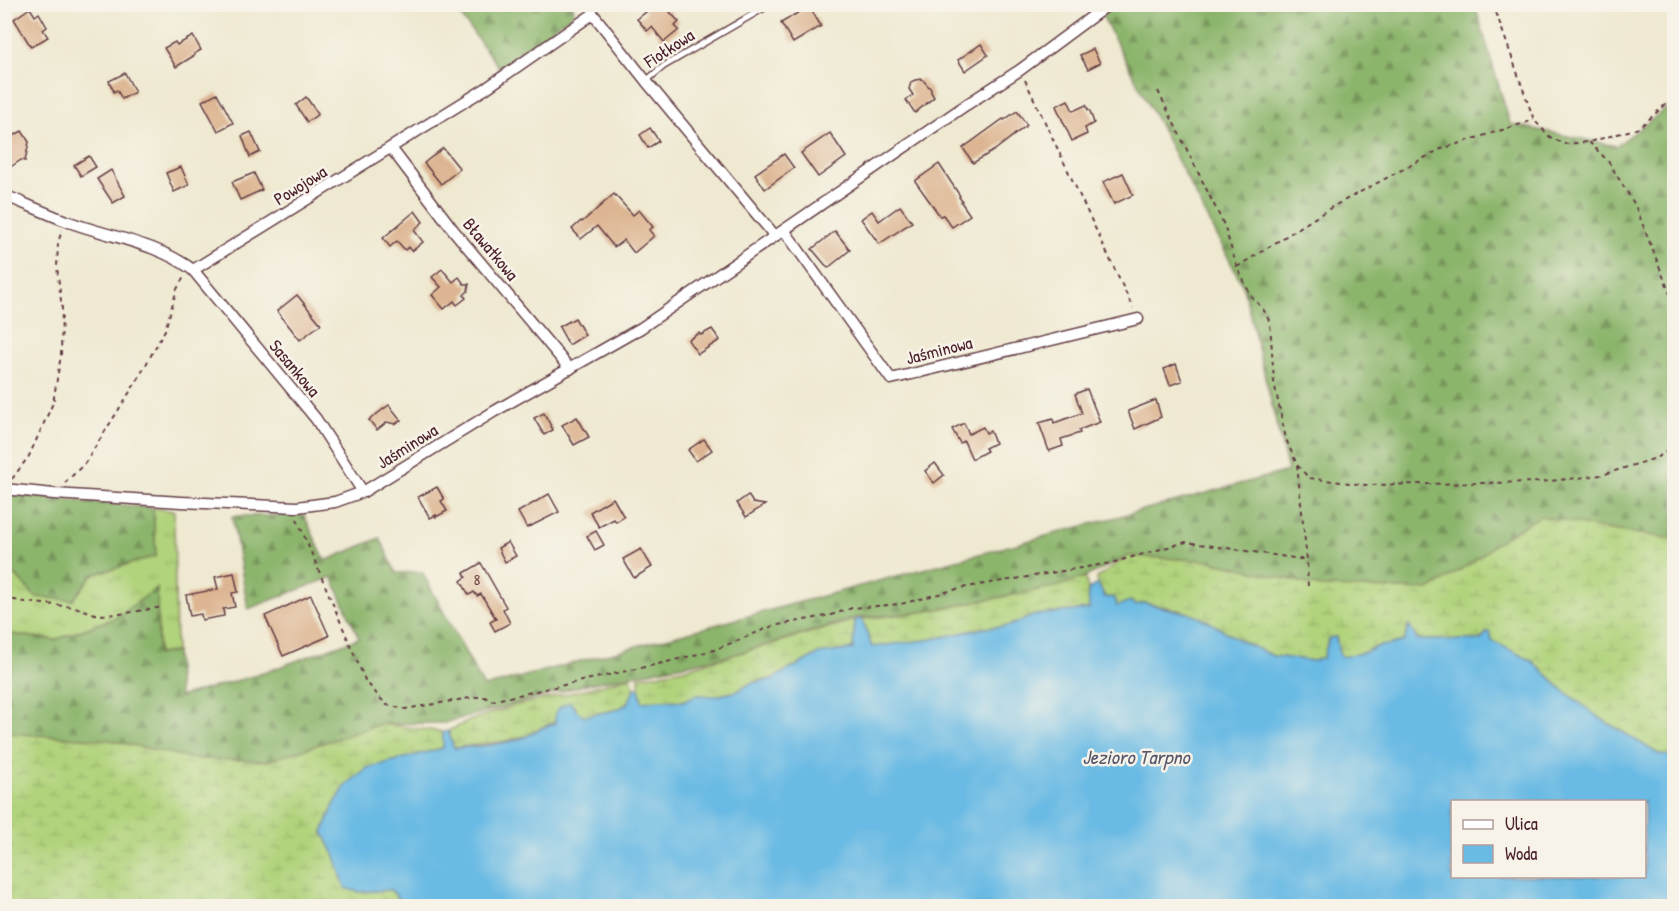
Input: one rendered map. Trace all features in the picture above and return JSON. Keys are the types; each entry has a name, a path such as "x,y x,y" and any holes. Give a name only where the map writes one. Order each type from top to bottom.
{"street":[{"name":"Jaśminowa","path":"8,484 54,494 297,507 335,502 363,492 495,411 641,328 1020,70 1109,4"},
{"name":"Jaśminowa","path":"591,9 646,81 779,233 891,379 1138,319"},
{"name":"Powojowa","path":"193,270 486,89 591,9"},
{"name":"Bławatkowa","path":"391,148 454,231 570,369"},
{"path":"4,195 68,222 158,250 193,270"},
{"name":"Sasankowa","path":"193,270 316,419 363,492"}],"lane":[{"name":"Fiołkowa","path":"646,81 664,66 771,4"}],"path":[{"path":"1493,4 1534,120 1550,137 1564,144 1589,142 1639,128 1674,97"},
{"path":"1020,70 1138,319"},
{"path":"1158,91 1224,225 1237,267 1251,296 1263,309 1270,322 1274,382 1286,439 1297,465 1308,588"},
{"path":"1237,267 1332,207 1441,149 1534,120"},
{"path":"1589,142 1608,161 1635,205 1674,304"},
{"path":"8,484 29,456 52,404 61,355 62,309 57,267 58,243 62,228 68,222"},
{"path":"54,494 85,463 126,398 165,330 177,289 185,275 193,270"},
{"path":"1297,465 1309,478 1365,485 1542,482 1602,475 1656,458 1674,447"},
{"path":"297,507 296,516 365,680 387,705 405,708 476,697 485,697 491,701 714,650 773,626 831,615 852,608 901,604 961,588 1111,563 1186,542 1307,561"},
{"path":"4,598 75,607 98,615 163,607"}],"green space":[{"path":"453,5 573,5 574,13 499,68"},
{"path":"1118,5 1475,5 1510,124 1616,146 1674,103 1674,539 1540,517 1503,538 1473,562 1429,590 1321,587 1210,561 1128,556 1085,577 1059,586 923,612 855,618 729,656 588,684 444,723 382,724 268,761 194,759 109,740 5,733 4,633 55,640 115,618 157,588 158,654 176,652 179,697 260,674 359,638 332,577 248,609 232,516 304,515 325,561 380,538 396,573 422,572 484,687 1288,471 1243,286 1102,15"},
{"path":"4,494 153,508 156,556 92,575 73,600 36,597 5,564"},
{"path":"153,508 174,511 176,652 158,654 157,589 115,618 55,640 5,633 4,564 36,597 73,600 92,575 156,556"},
{"path":"1540,516 1597,528 1674,539 1673,757 1660,755 1598,717 1563,690 1531,660 1491,641 1487,632 1481,640 1416,640 1408,626 1404,641 1379,646 1366,652 1342,657 1336,637 1329,638 1323,658 1314,661 1273,656 1239,640 1208,621 1183,611 1145,603 1117,607 1115,598 1105,597 1097,578 1128,556 1210,561 1321,587 1429,590 1473,562 1503,538"},
{"path":"1085,577 1089,609 1035,615 1009,626 984,628 933,639 872,647 862,619 923,612 1019,594 1059,586"},
{"path":"855,620 853,649 818,654 772,679 751,683 739,691 715,696 696,695 684,701 662,700 642,703 639,676 688,668"},
{"path":"630,677 635,688 624,706 608,712 585,716 577,712 575,707 555,723 544,726 529,735 506,741 453,748 448,731 476,718 513,706"},
{"path":"382,724 443,732 443,748 367,768 334,805 323,832 358,892 391,890 405,906 5,906 4,733 109,740 194,759 268,761"}],"water":[{"name":"Jezioro Tarpno","path":"1098,584 1105,597 1115,598 1117,606 1130,601 1135,605 1144,603 1188,613 1208,621 1239,640 1273,656 1314,661 1323,658 1329,638 1336,637 1342,657 1404,641 1409,625 1417,640 1481,640 1487,632 1490,632 1492,641 1531,660 1563,690 1598,717 1660,755 1674,756 1674,906 405,906 391,890 358,892 345,888 335,856 323,832 334,805 346,785 367,768 443,748 443,732 448,731 454,748 493,744 513,741 555,723 558,710 570,702 578,712 585,716 624,706 635,688 639,688 642,702 684,701 696,695 716,696 738,691 751,683 772,679 818,654 853,649 855,620 862,619 872,647 933,639 984,628 1009,626 1035,615 1089,609 1088,589"}],"building":[{"path":"649,4 679,4 670,12 679,22 675,26 679,30 664,42 652,27 647,31 637,19 646,12 644,9"},
{"path":"809,6 821,26 793,43 781,23"},
{"path":"30,8 35,16 39,13 47,27 43,30 48,37 31,47 14,19"},
{"path":"193,36 201,50 176,67 164,48 175,42 177,45"},
{"path":"981,44 988,55 965,71 958,60"},
{"path":"1093,49 1100,63 1088,69 1080,55"},
{"path":"125,73 135,92 122,99 117,90 114,92 109,81"},
{"path":"922,79 931,89 934,97 915,113 906,100 913,95 909,89 911,82"},
{"path":"217,93 233,123 218,131 202,101"},
{"path":"306,97 318,114 307,122 296,105"},
{"path":"1068,100 1073,111 1086,105 1094,123 1085,128 1087,134 1072,141 1056,106"},
{"path":"1017,111 1027,125 995,150 973,163 963,148"},
{"path":"650,128 659,141 648,148 640,135"},
{"path":"22,131 29,142 25,161 21,160 9,168 4,160 4,141"},
{"path":"251,132 260,152 250,157 242,136"},
{"path":"830,133 846,157 818,177 801,153"},
{"path":"443,148 460,169 441,184 424,163"},
{"path":"784,154 794,168 765,189 755,174"},
{"path":"89,156 96,167 81,176 74,165"},
{"path":"939,164 970,215 952,227 943,215 940,216 915,181"},
{"path":"181,167 189,185 174,192 166,173"},
{"path":"111,170 125,196 113,203 97,179"},
{"path":"254,173 262,190 240,200 232,182"},
{"path":"1123,173 1133,195 1114,204 1103,182"},
{"path":"614,194 633,215 639,210 653,227 649,230 654,236 634,253 624,240 614,247 597,226 581,239 572,229"},
{"path":"900,206 912,222 879,244 861,219 872,211 879,221"},
{"path":"415,211 423,222 414,230 423,242 412,251 409,247 405,250 397,241 390,247 383,238"},
{"path":"835,231 850,250 828,268 812,249"},
{"path":"442,269 453,282 459,277 464,284 469,284 468,291 464,295 466,298 457,305 454,301 444,309 432,295 441,287 432,277"},
{"path":"297,295 321,324 300,340 277,311"},
{"path":"575,318 585,335 569,345 559,327"},
{"path":"712,329 720,340 698,354 688,340"},
{"path":"1176,364 1182,381 1170,385 1164,369"},
{"path":"1087,389 1100,422 1079,430 1080,433 1061,439 1063,446 1049,451 1039,423 1053,419 1054,423 1082,413 1075,394"},
{"path":"1156,400 1161,417 1135,429 1128,411"},
{"path":"389,405 401,420 395,424 387,422 377,430 369,420"},
{"path":"544,413 553,430 544,435 534,418"},
{"path":"577,417 589,437 574,445 562,425"},
{"path":"964,423 969,434 983,427 986,433 990,431 995,443 985,448 987,451 972,459 964,441 960,443 952,429"},
{"path":"704,439 712,450 696,461 688,450"},
{"path":"935,463 944,475 934,483 925,471"},
{"path":"437,487 444,499 441,501 447,511 430,518 418,497"},
{"path":"549,494 559,512 527,528 518,512"},
{"path":"748,495 753,503 765,505 746,517 737,503"},
{"path":"613,498 624,517 616,522 614,519 599,527 590,512"},
{"path":"596,531 604,545 595,550 587,536"},
{"path":"508,542 516,556 505,562 498,548"},
{"path":"641,549 652,567 634,578 623,559"},
{"path":"481,563 506,607 503,609 510,623 495,631 490,622 496,619 481,594 477,596 474,592 469,595 461,581 466,577 464,573"},
{"path":"234,573 238,592 232,593 235,607 223,609 224,616 202,620 201,614 190,616 186,595 218,589 215,577"},
{"path":"311,595 329,636 283,656 265,616"}]}
